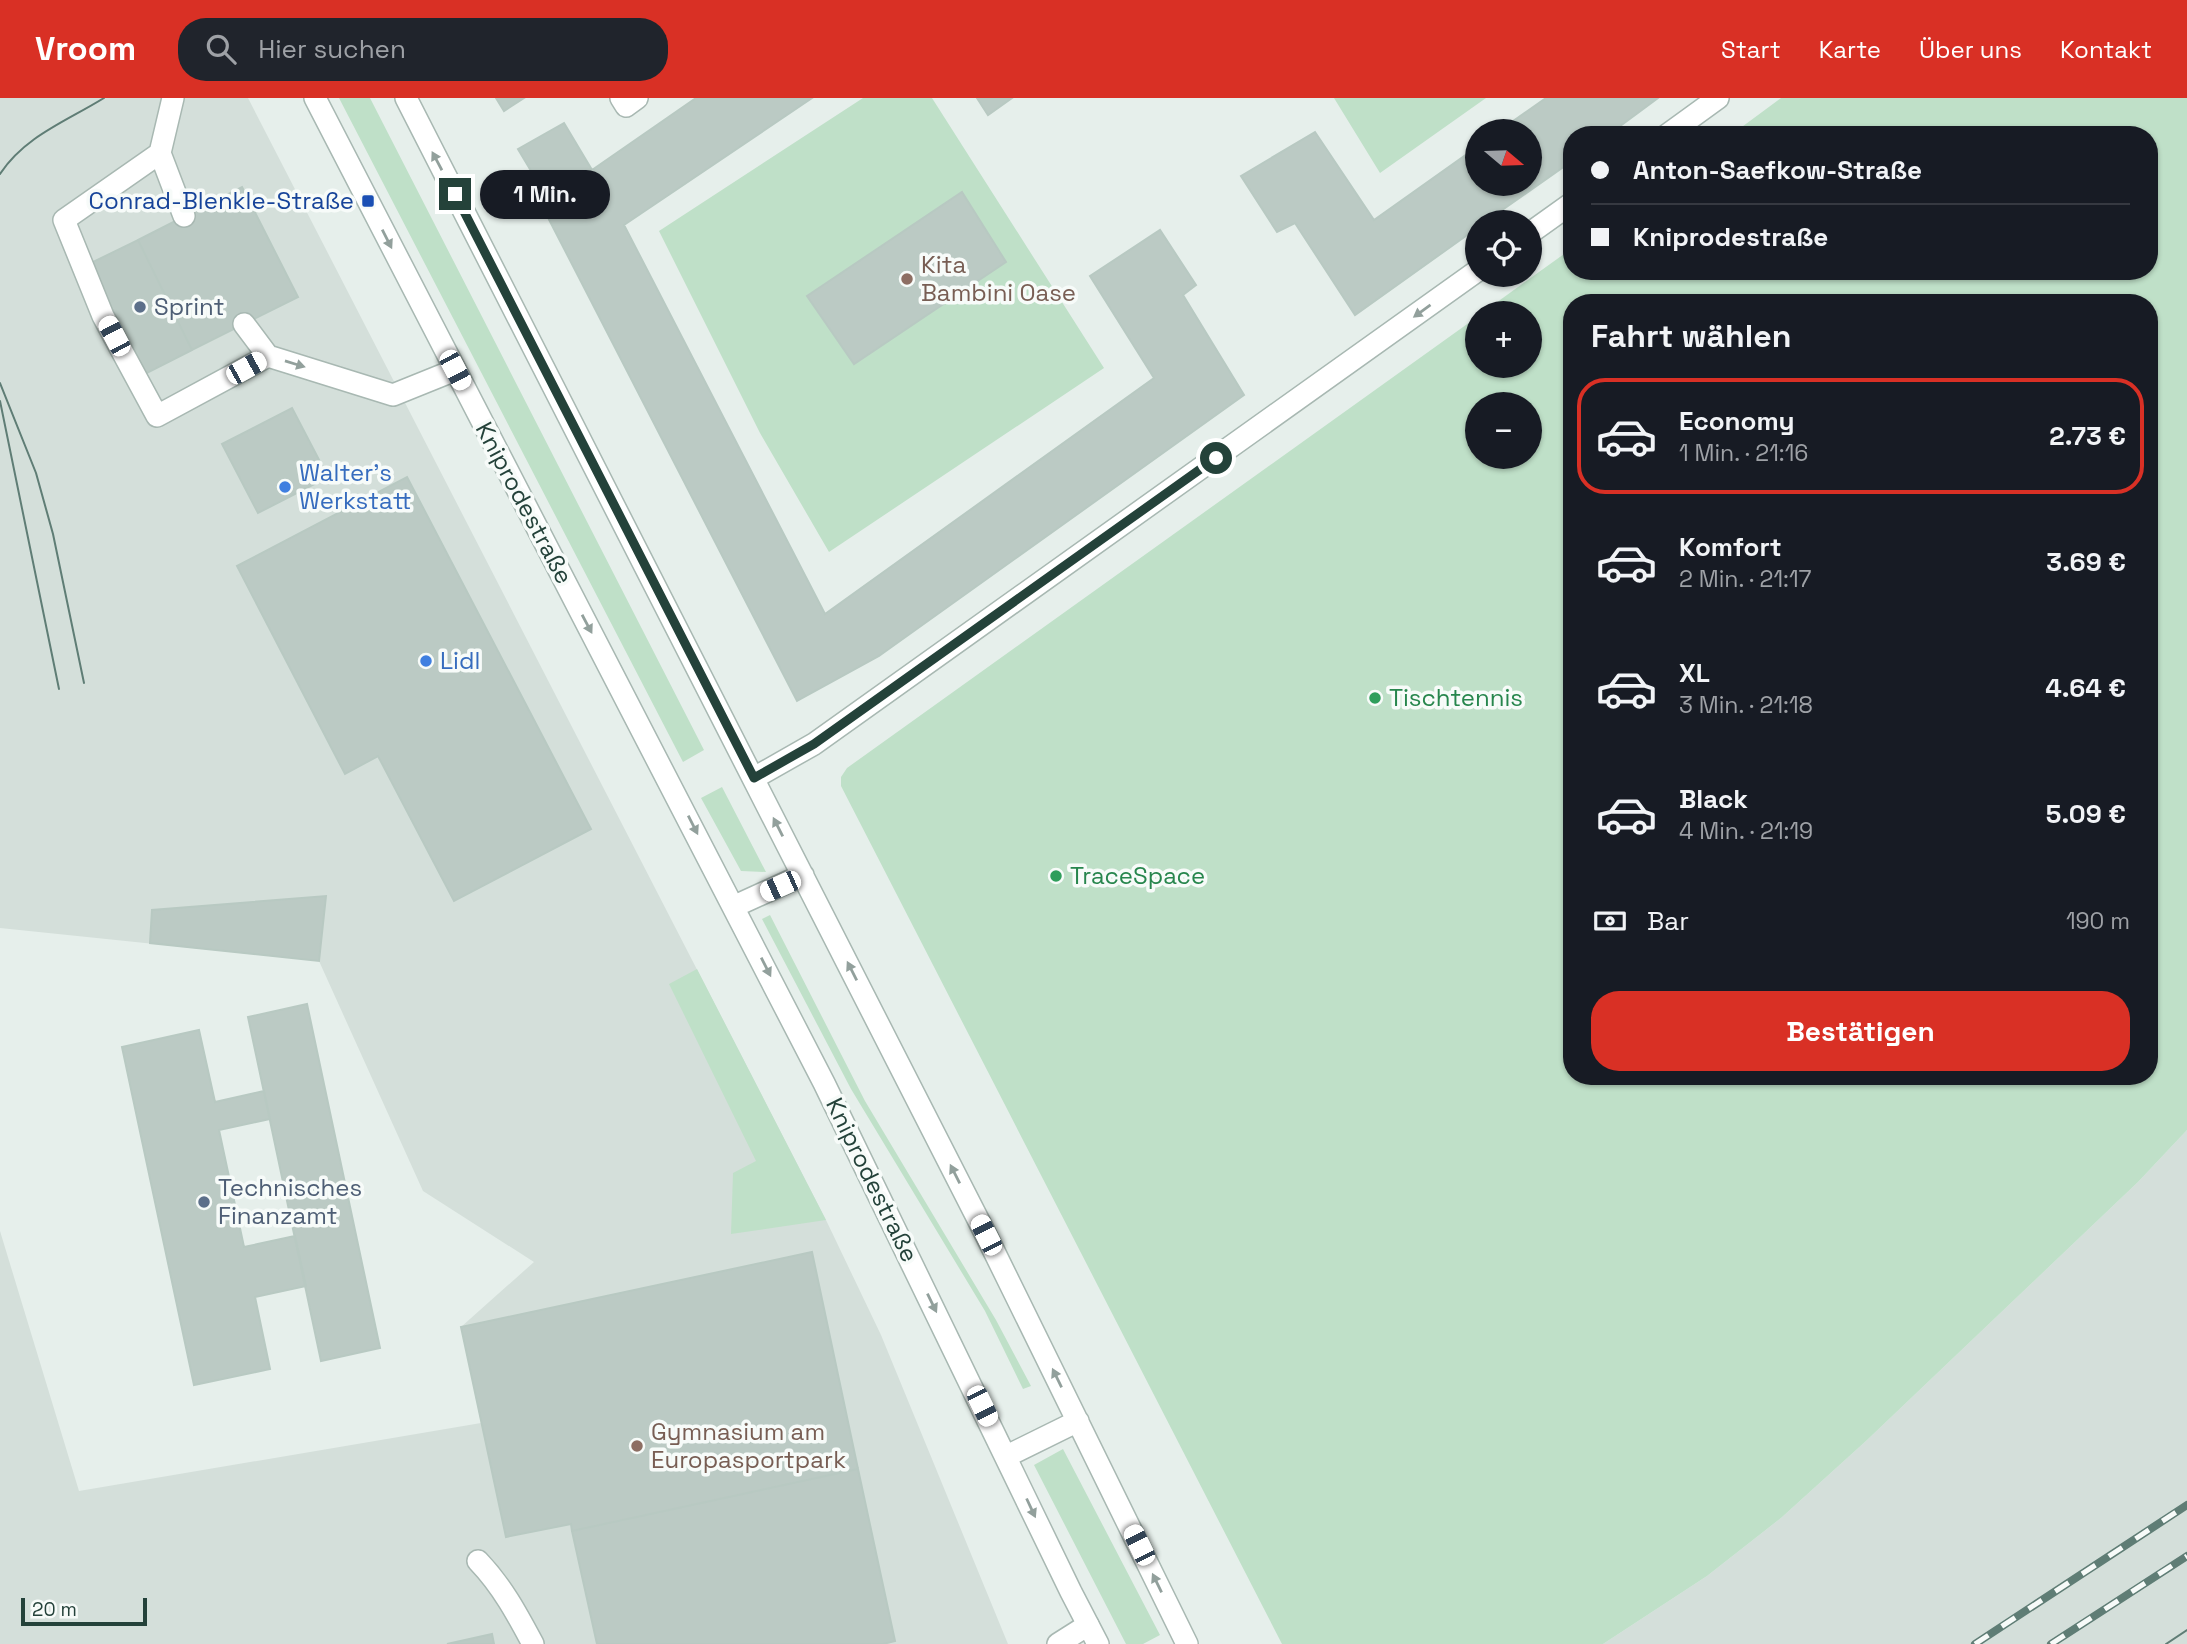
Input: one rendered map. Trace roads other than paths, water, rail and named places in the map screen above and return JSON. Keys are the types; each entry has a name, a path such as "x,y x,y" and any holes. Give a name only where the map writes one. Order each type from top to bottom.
{"street":[{"path":"173,98 160,153 184,216"},
{"name":"Kniprodestraße","path":"315,98 735,906 1098,1644"},
{"path":"406,98 754,778 1078,1421 1187,1644"},
{"path":"621,98 626,106 637,98"},
{"path":"1679,126 1718,98"},
{"path":"160,153 64,220 103,316 157,416 268,356"},
{"path":"1542,224 1563,209"},
{"path":"754,778 814,744 1465,280"},
{"path":"244,324 268,356 393,395 455,370"},
{"path":"735,906 803,875"},
{"path":"1007,1456 1078,1421"},
{"path":"478,1561 511,1603 533,1644"},
{"path":"1058,1644 1088,1625"}],"tram line":[{"path":"0,174 34,139 104,98"},
{"path":"0,383 36,473 53,534 84,683"},
{"path":"0,401 59,689"},
{"path":"2166,1644 2187,1630"}],"railway":[{"path":"1975,1644 2187,1505"},
{"path":"2051,1644 2187,1556"}],"place":[{"name":"Conrad-Blenkle-Straße","path":"368,201"},
{"name":"Kita Bambini Oase","path":"907,279"},
{"name":"Sprint","path":"140,307"},
{"name":"Walter's Werkstatt","path":"285,487"},
{"name":"Lidl","path":"426,661"},
{"name":"Tischtennis","path":"1375,698"},
{"name":"TraceSpace","path":"1056,876"},
{"name":"Technisches Finanzamt","path":"204,1202"},
{"name":"Gymnasium am Europasportpark","path":"637,1446"}]}
